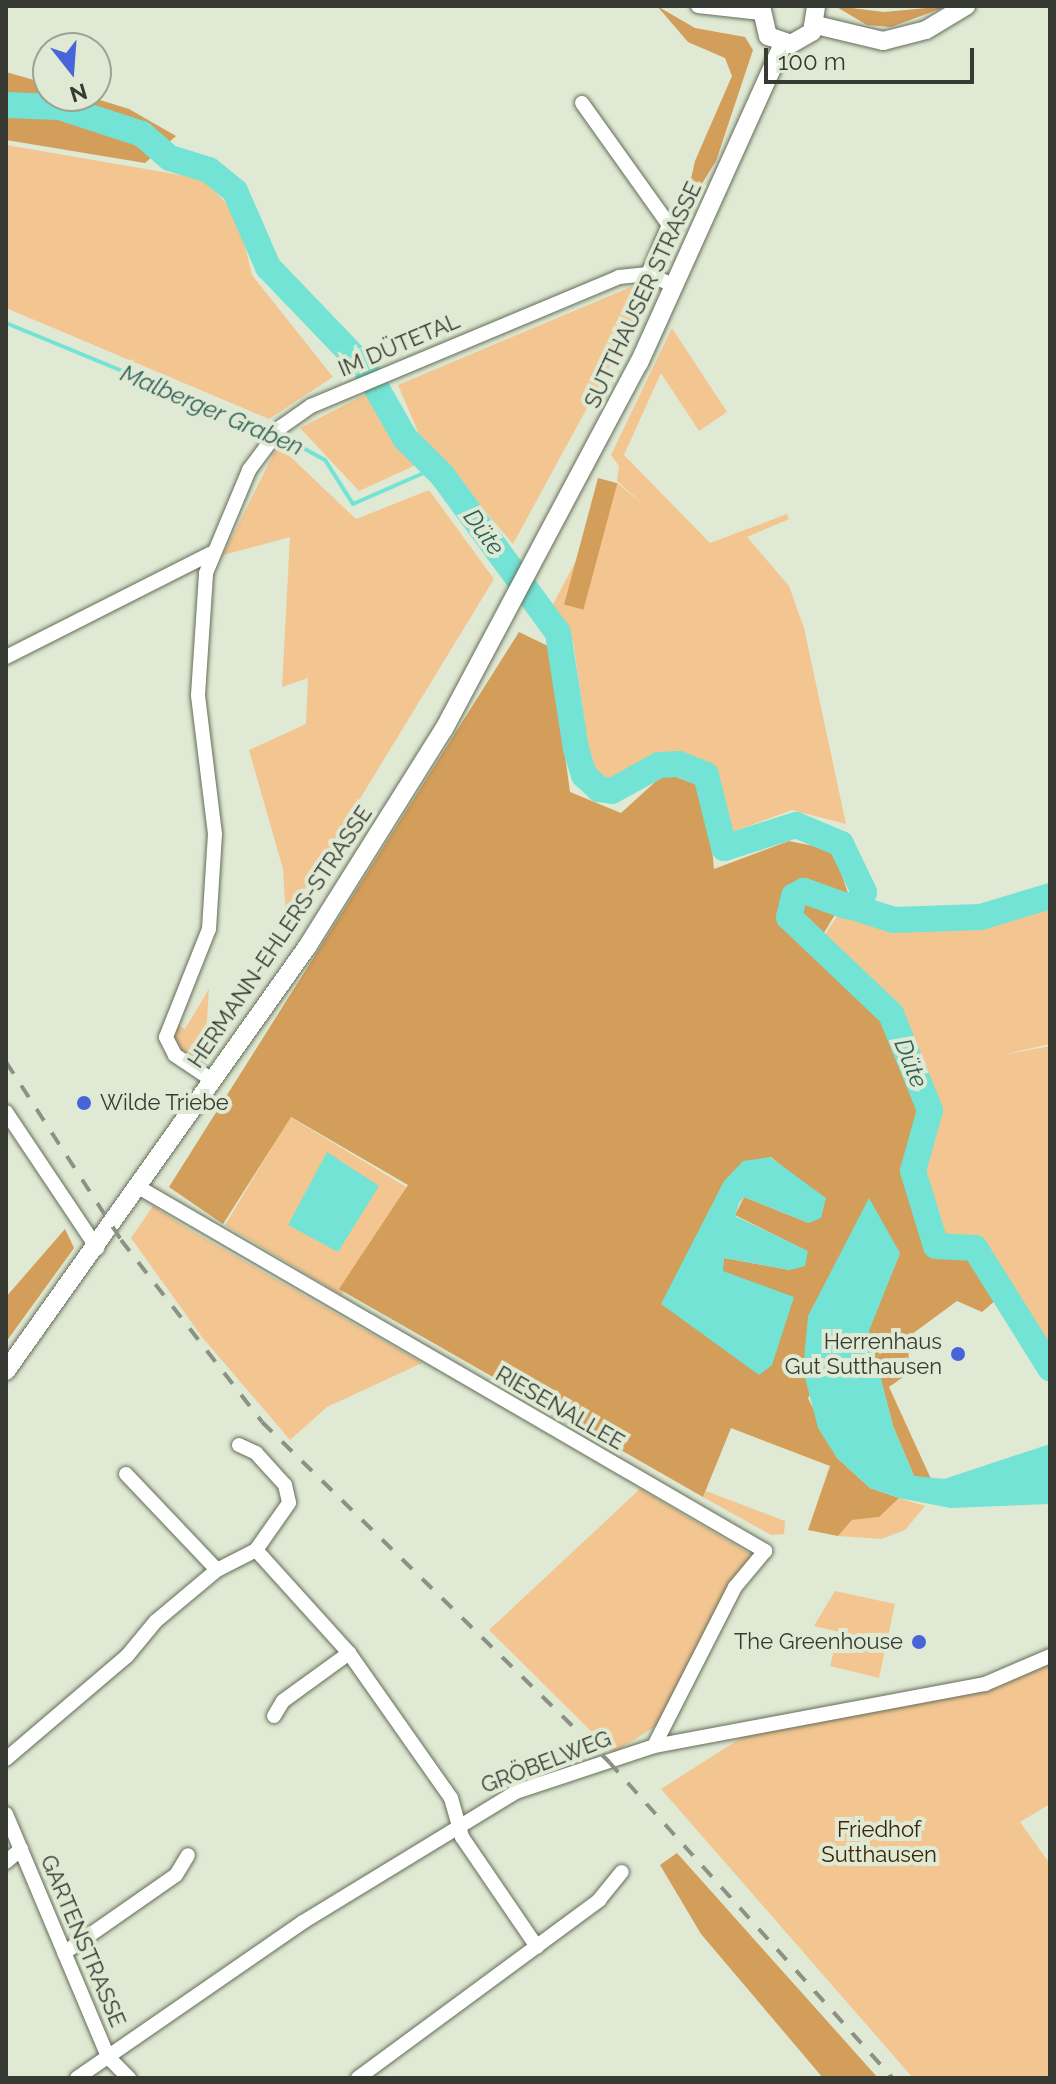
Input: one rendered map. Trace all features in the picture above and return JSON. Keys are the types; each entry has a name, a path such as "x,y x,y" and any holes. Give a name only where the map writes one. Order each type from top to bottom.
{"street":[{"path":"698,6 760,10 768,36 783,44 799,42 816,15 883,41 926,30 966,6"},
{"name":"SUTTHAUSER STRASSE","path":"517,595 675,286 783,44"},
{"path":"582,103 669,225 648,274 675,286"},
{"name":"IM DÜTETAL","path":"210,554 269,440 281,427 363,384 619,277 648,274"},
{"path":"6,657 210,554"},
{"path":"210,554 198,695 217,871 200,962 166,1037 175,1055 212,1080"},
{"name":"HERMANN-EHLERS-STRASSE","path":"6,1371 140,1188 398,805 517,595"},
{"path":"6,1112 97,1248"},
{"name":"RIESENALLEE","path":"140,1188 765,1551 735,1587 654,1746"},
{"path":"6,1759 217,1570 256,1550 289,1503 285,1485 256,1453 239,1445"},
{"path":"126,1474 217,1570"},
{"path":"256,1550 349,1653 451,1798 458,1823 537,1947"},
{"path":"274,1716 283,1701 349,1653"},
{"name":"GRÖBELWEG","path":"77,2078 458,1823 516,1792 654,1746 985,1684 1050,1656"},
{"name":"GARTENSTRASSE","path":"6,1814 108,2057 129,2078"},
{"path":"6,1862 21,1849"},
{"path":"64,1953 176,1875 188,1855"},
{"path":"358,2078 599,1900 622,1872"}],"green space":[{"path":"6,145 204,179 238,216 252,275 333,377 269,419 6,308"},
{"path":"638,284 649,294 513,544 419,434 398,385"},
{"path":"672,328 727,412 699,431 661,373 624,455 710,543 787,514 789,519 747,537 789,586 804,628 846,824 792,810 732,832 716,770 681,753 657,754 619,779 601,779 591,767 573,641 551,608 617,483 644,505 617,481 619,466 611,455"},
{"path":"368,393 416,465 359,491 300,428"},
{"path":"278,445 356,519 429,490 494,579 286,920 283,869 249,750 306,724 308,678 282,687 290,537 223,555"},
{"path":"1050,907 1050,1044 1002,1055 1050,1046 1050,1348 1044,1353 977,1244 939,1243 917,1171 934,1110 928,1070 899,1006 824,936 838,915 895,932 984,928"},
{"path":"209,989 206,1036 197,1062 178,1050 172,1035 176,1024 185,1029"},
{"path":"290,1117 407,1187 342,1295 225,1225"},
{"path":"153,1206 422,1363 327,1407 290,1440 202,1337 131,1238"},
{"path":"640,1489 752,1555 656,1726 613,1753 489,1630"},
{"path":"706,1491 785,1521 784,1534 771,1535 703,1497"},
{"path":"899,1498 925,1506 905,1530 881,1539 838,1536 852,1520 878,1517"},
{"path":"835,1591 895,1604 879,1678 830,1666 839,1632 814,1626"},
{"name":"Friedhof Sutthausen","path":"1050,1664 1050,1804 1020,1822 1050,1864 1050,2078 913,2078 661,1789 744,1736 996,1688"}],"shaded area":[{"path":"657,6 695,28 745,37 753,50 716,161 683,214 695,161 732,76 725,58 688,42"},
{"path":"835,6 884,12 948,6 891,27 867,25"},
{"path":"6,72 32,79 32,112 112,112 112,104 129,109 176,136 145,163 6,140"},
{"path":"598,478 617,483 583,610 564,605"},
{"path":"519,632 550,647 570,792 621,813 665,773 706,788 714,869 789,841 833,850 848,893 822,936 875,999 913,1072 926,1110 911,1170 934,1248 976,1252 1004,1293 982,1312 957,1301 908,1337 909,1373 889,1387 931,1479 914,1476 893,1426 868,1331 900,1253 808,1398 837,1458 870,1488 899,1498 879,1517 852,1520 838,1536 808,1530 830,1466 731,1428 703,1497 339,1289 408,1185 291,1117 223,1224 169,1187","holes":["771,1157 795,1178 809,1223 744,1197 735,1215 807,1251 790,1270 724,1258 722,1271 724,1181"]},
{"path":"65,1229 74,1248 6,1342 6,1297"},
{"path":"677,1853 878,2078 823,2078 701,1934 660,1865"}],"water":[{"path":"327,1152 379,1186 338,1252 288,1225"},
{"path":"770,1157 826,1198 821,1218 809,1223 744,1197 739,1203 735,1216 808,1251 805,1266 790,1270 724,1258 723,1271 794,1297 772,1365 759,1375 661,1304 724,1181 743,1161"},
{"path":"869,1198 900,1253 869,1331 893,1426 914,1476 944,1479 1050,1444 1050,1504 951,1508 899,1498 870,1488 837,1458 818,1428 803,1370 808,1316"}],"waterway":[{"name":"Düte","path":"6,105 59,107 142,134 170,158 209,170 235,191 268,267 365,368 405,438 442,475 558,633 576,749 584,775 599,789 612,791 659,765 679,764 706,775 724,848 796,825 841,844 864,892 860,903 846,906 804,891 794,896 789,917 891,1014 930,1110 913,1171 936,1246 975,1248 1050,1368"},
{"name":"Malberger Graben","path":"6,323 285,438 325,460 353,504 428,471 442,475"},
{"name":"Düte","path":"853,907 894,920 981,917 1050,896"}],"railway":[{"path":"6,1062 121,1240 262,1422 609,1762 893,2078"}],"place":[{"name":"Wilde Triebe","path":"84,1103"},
{"name":"Herrenhaus Gut Sutthausen","path":"958,1354"},
{"name":"The Greenhouse","path":"919,1642"}]}
